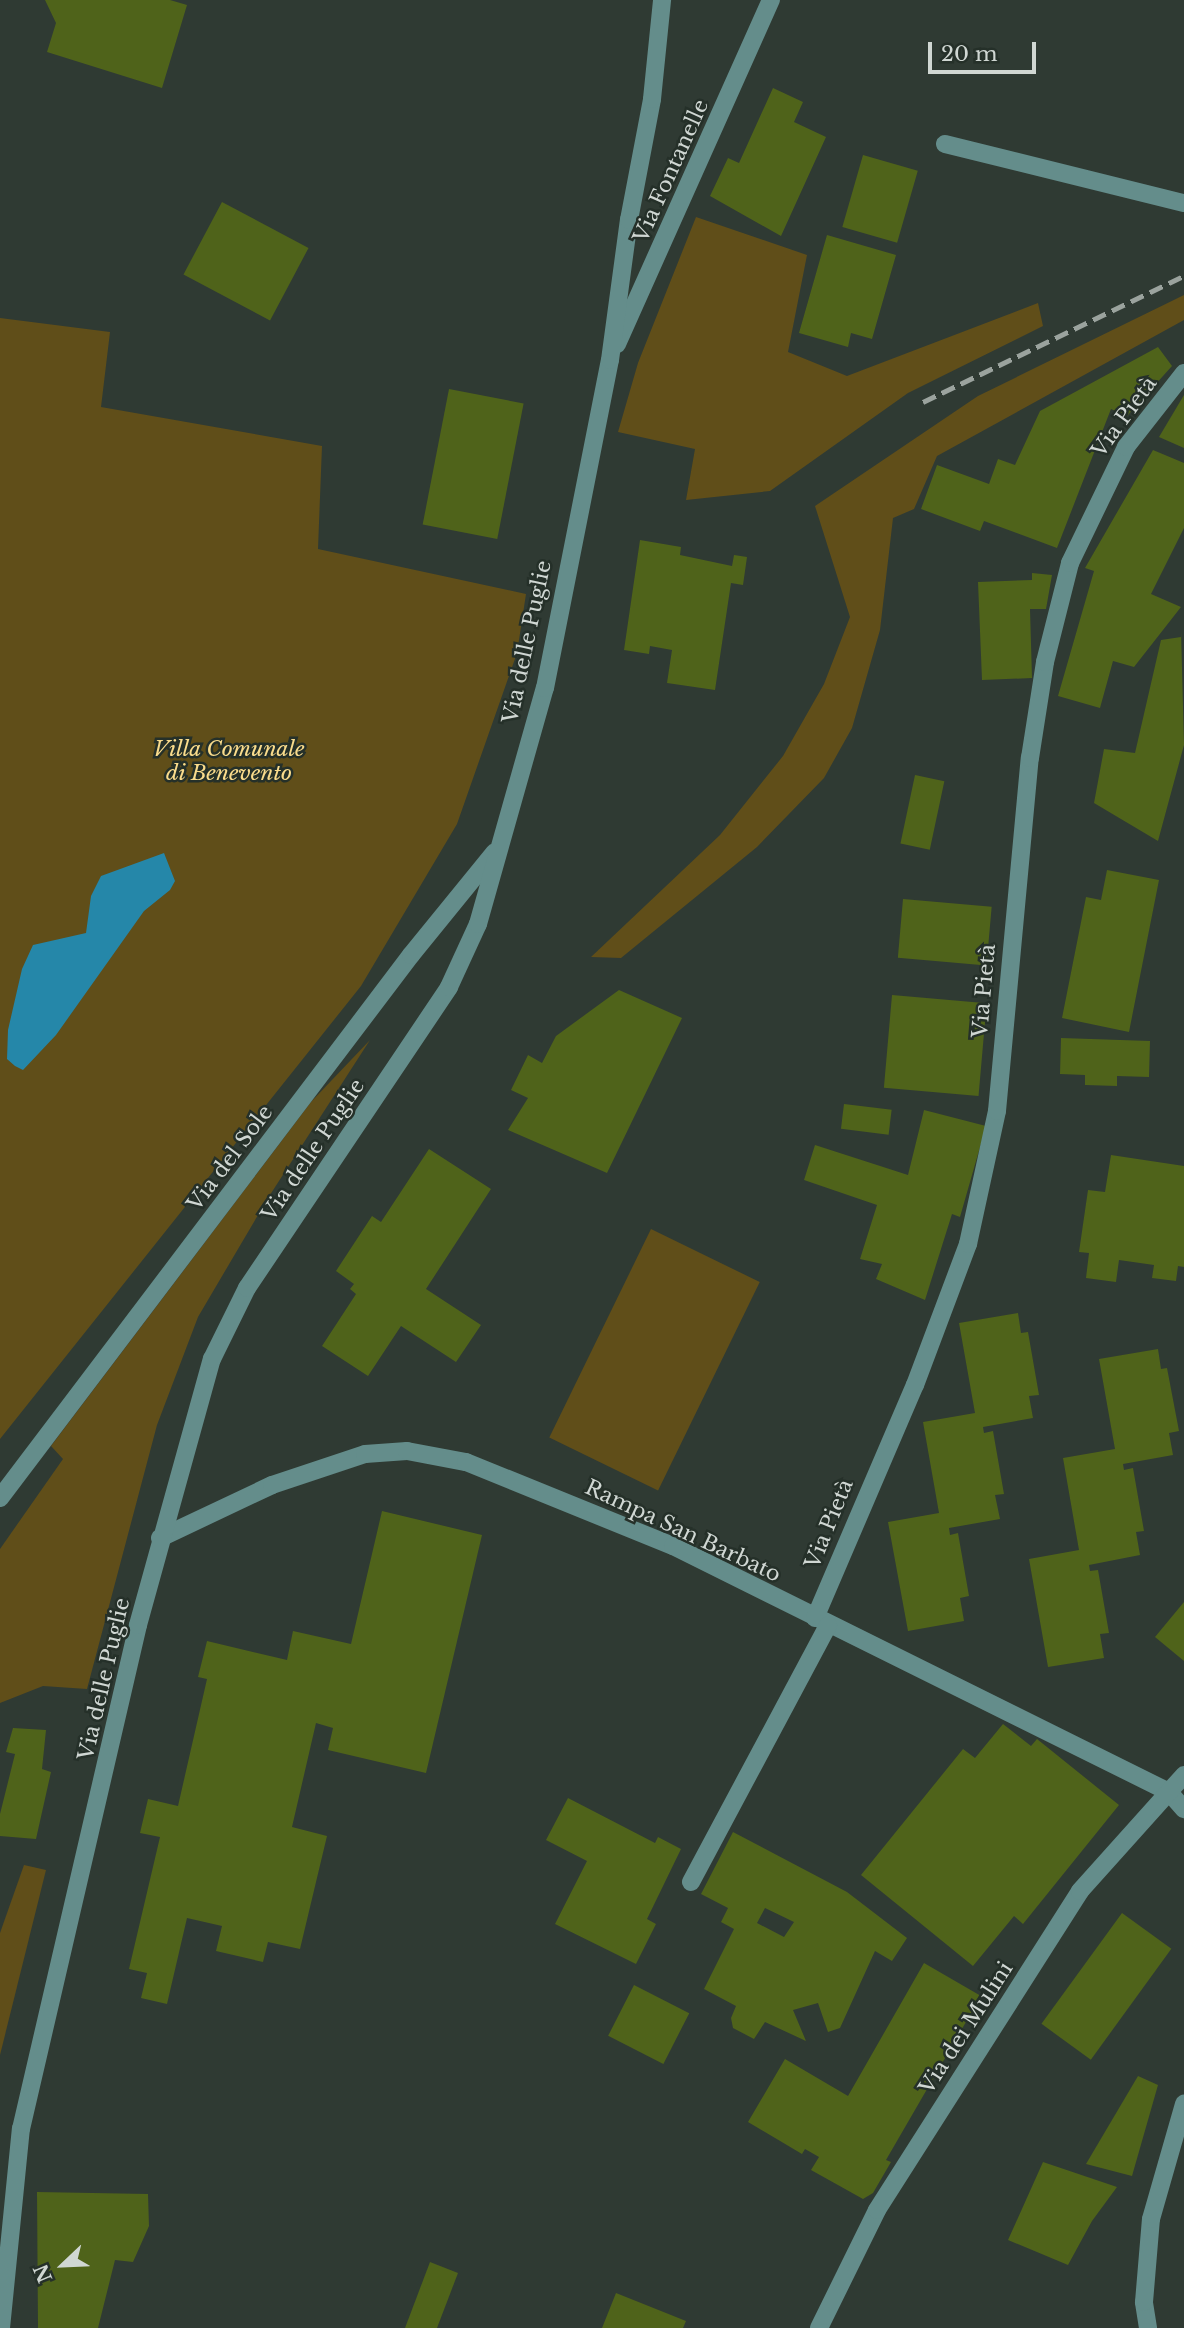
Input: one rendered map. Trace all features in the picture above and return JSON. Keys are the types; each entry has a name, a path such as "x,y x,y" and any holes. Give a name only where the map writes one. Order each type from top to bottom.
{"street":[{"name":"Via delle Puglie","path":"1,2328 1,2298 21,2129 160,1538 212,1359 247,1288 449,987 478,924 545,688 610,360 629,220 652,99 662,0"},
{"name":"Via Fontanelle","path":"610,360 678,217 771,0"},
{"path":"945,144 1184,203"},
{"name":"Via Pietà","path":"691,1882 821,1621 968,1244 997,1111 1030,758 1045,662 1070,563 1126,447 1184,373"},
{"name":"Via del Sole","path":"0,1498 411,955 499,848"},
{"name":"Rampa San Barbato","path":"160,1538 321,1466 365,1454 407,1451 466,1462 673,1546 1169,1791"},
{"name":"Via dei Mulini","path":"819,2328 877,2210 1080,1891 1184,1775"},
{"path":"1169,1791 1184,1809"},
{"path":"1148,2328 1144,2302 1151,2219 1184,2105"}],"green space":[{"path":"696,217 807,255 788,352 847,376 1038,303 1043,326 908,393 770,491 686,500 695,449 618,432 638,363"},
{"path":"1184,295 1184,320 937,456 914,509 893,518 880,630 852,728 824,778 757,847 621,958 591,957 720,835 783,756 824,684 850,617 815,506 978,396"},
{"name":"Villa Comunale di Benevento","path":"0,318 110,332 101,407 322,446 318,549 526,594 517,653 457,824 361,986 0,1439"},
{"path":"370,1040 268,1198 198,1317 157,1425 87,1689 43,1686 0,1703 0,1549 63,1459 51,1446 311,1102"},
{"path":"651,1229 760,1282 658,1491 549,1438"},
{"path":"24,1865 46,1870 0,2055 0,1933"}],"water":[{"path":"164,853 175,881 170,890 144,911 56,1035 23,1070 15,1066 7,1059 8,1030 22,969 33,945 86,933 91,896 101,876"}],"building":[{"path":"45,0 170,0 187,5 162,88 47,52 56,23"},
{"path":"773,88 803,102 794,122 826,137 781,236 710,196 728,158 739,163"},
{"path":"863,155 918,171 897,243 842,227"},
{"path":"222,202 309,248 270,320 184,274"},
{"path":"827,235 896,255 872,339 851,333 848,347 799,333"},
{"path":"1158,347 1172,366 1127,416 1111,409 1057,548 984,521 980,531 921,509 937,465 989,484 998,459 1015,465 1040,411"},
{"path":"449,389 524,404 497,539 423,524"},
{"path":"1184,395 1184,448 1159,437"},
{"path":"1153,450 1184,463 1184,528 1151,594 1181,607 1134,667 1113,661 1100,708 1058,696 1094,571 1085,568"},
{"path":"640,540 681,547 680,555 732,566 734,555 747,557 743,585 731,583 715,690 667,683 672,650 650,646 649,654 624,650"},
{"path":"1032,573 1052,575 1046,609 1030,609 1032,678 982,680 978,582 1032,580"},
{"path":"1181,630 1184,745 1158,841 1094,803 1104,749 1135,753 1161,640 1181,637"},
{"path":"915,775 944,781 930,850 900,843"},
{"path":"1107,870 1159,880 1129,1032 1062,1018 1086,897 1101,900"},
{"path":"903,899 992,907 987,966 898,958"},
{"path":"619,990 682,1018 607,1173 508,1130 528,1098 511,1090 528,1055 542,1063 556,1036"},
{"path":"892,995 987,1003 979,1096 884,1088"},
{"path":"1061,1038 1150,1041 1149,1077 1117,1076 1117,1086 1085,1085 1085,1075 1060,1074"},
{"path":"844,1104 892,1110 889,1135 841,1129"},
{"path":"924,1110 986,1126 960,1217 952,1214 925,1300 876,1279 882,1264 860,1259 877,1205 804,1180 815,1145 908,1175"},
{"path":"429,1149 491,1189 426,1289 481,1325 456,1362 401,1326 368,1376 322,1346 356,1294 350,1289 354,1284 336,1271 372,1216 381,1222"},
{"path":"1111,1155 1184,1166 1184,1267 1178,1266 1176,1281 1152,1278 1154,1265 1119,1260 1116,1282 1086,1278 1089,1253 1079,1252 1088,1190 1105,1192"},
{"path":"1018,1313 1021,1333 1028,1332 1039,1395 1029,1396 1033,1418 983,1427 984,1433 993,1431 1004,1494 995,1495 1000,1519 949,1528 950,1535 958,1533 969,1596 960,1598 964,1621 908,1631 888,1522 939,1513 923,1422 975,1413 959,1323"},
{"path":"1158,1349 1161,1369 1167,1368 1179,1431 1169,1433 1173,1455 1123,1464 1124,1470 1133,1468 1144,1531 1136,1532 1140,1555 1089,1565 1090,1571 1098,1570 1109,1633 1100,1634 1104,1658 1048,1667 1029,1559 1079,1550 1063,1458 1115,1449 1099,1359"},
{"path":"382,1511 482,1535 426,1773 328,1750 333,1728 316,1723 292,1827 327,1836 300,1949 268,1942 263,1962 216,1951 222,1926 187,1918 167,2004 141,1998 147,1973 129,1969 160,1837 140,1833 148,1799 178,1806 207,1679 198,1677 207,1641 287,1660 293,1631 351,1644"},
{"path":"1184,1602 1184,1661 1155,1637"},
{"path":"1003,1724 1031,1746 1037,1739 1119,1805 1023,1924 1014,1916 973,1966 861,1875 963,1749 975,1758"},
{"path":"13,1728 46,1730 42,1769 51,1772 36,1839 0,1836 0,1814 15,1754 6,1752"},
{"path":"568,1798 655,1843 658,1837 681,1849 647,1919 656,1924 636,1964 555,1924 587,1861 546,1840"},
{"path":"733,1832 847,1892 907,1938 892,1961 875,1951 840,2028 828,2032 818,2003 793,2010 806,2041 765,2022 754,2039 733,2028 731,2018 736,2006 704,1989 734,1929 721,1922 728,1908 701,1894","holes":["765,1908 794,1922 784,1937 757,1923"]},
{"path":"1122,1913 1171,1949 1091,2060 1041,2024"},
{"path":"924,1963 981,1996 886,2160 891,2162 873,2193 863,2199 811,2170 819,2157 805,2149 802,2154 748,2122 785,2059 848,2096"},
{"path":"634,1985 689,2013 663,2064 608,2036"},
{"path":"1138,2076 1158,2085 1132,2176 1086,2164"},
{"path":"1043,2162 1117,2187 1092,2221 1068,2265 1008,2240"},
{"path":"37,2192 148,2194 149,2226 133,2262 115,2260 98,2328 38,2328"},
{"path":"430,2262 458,2273 437,2328 405,2328"},
{"path":"616,2293 686,2321 683,2328 602,2328"}],"railway":[{"path":"923,402 1184,276"}]}
